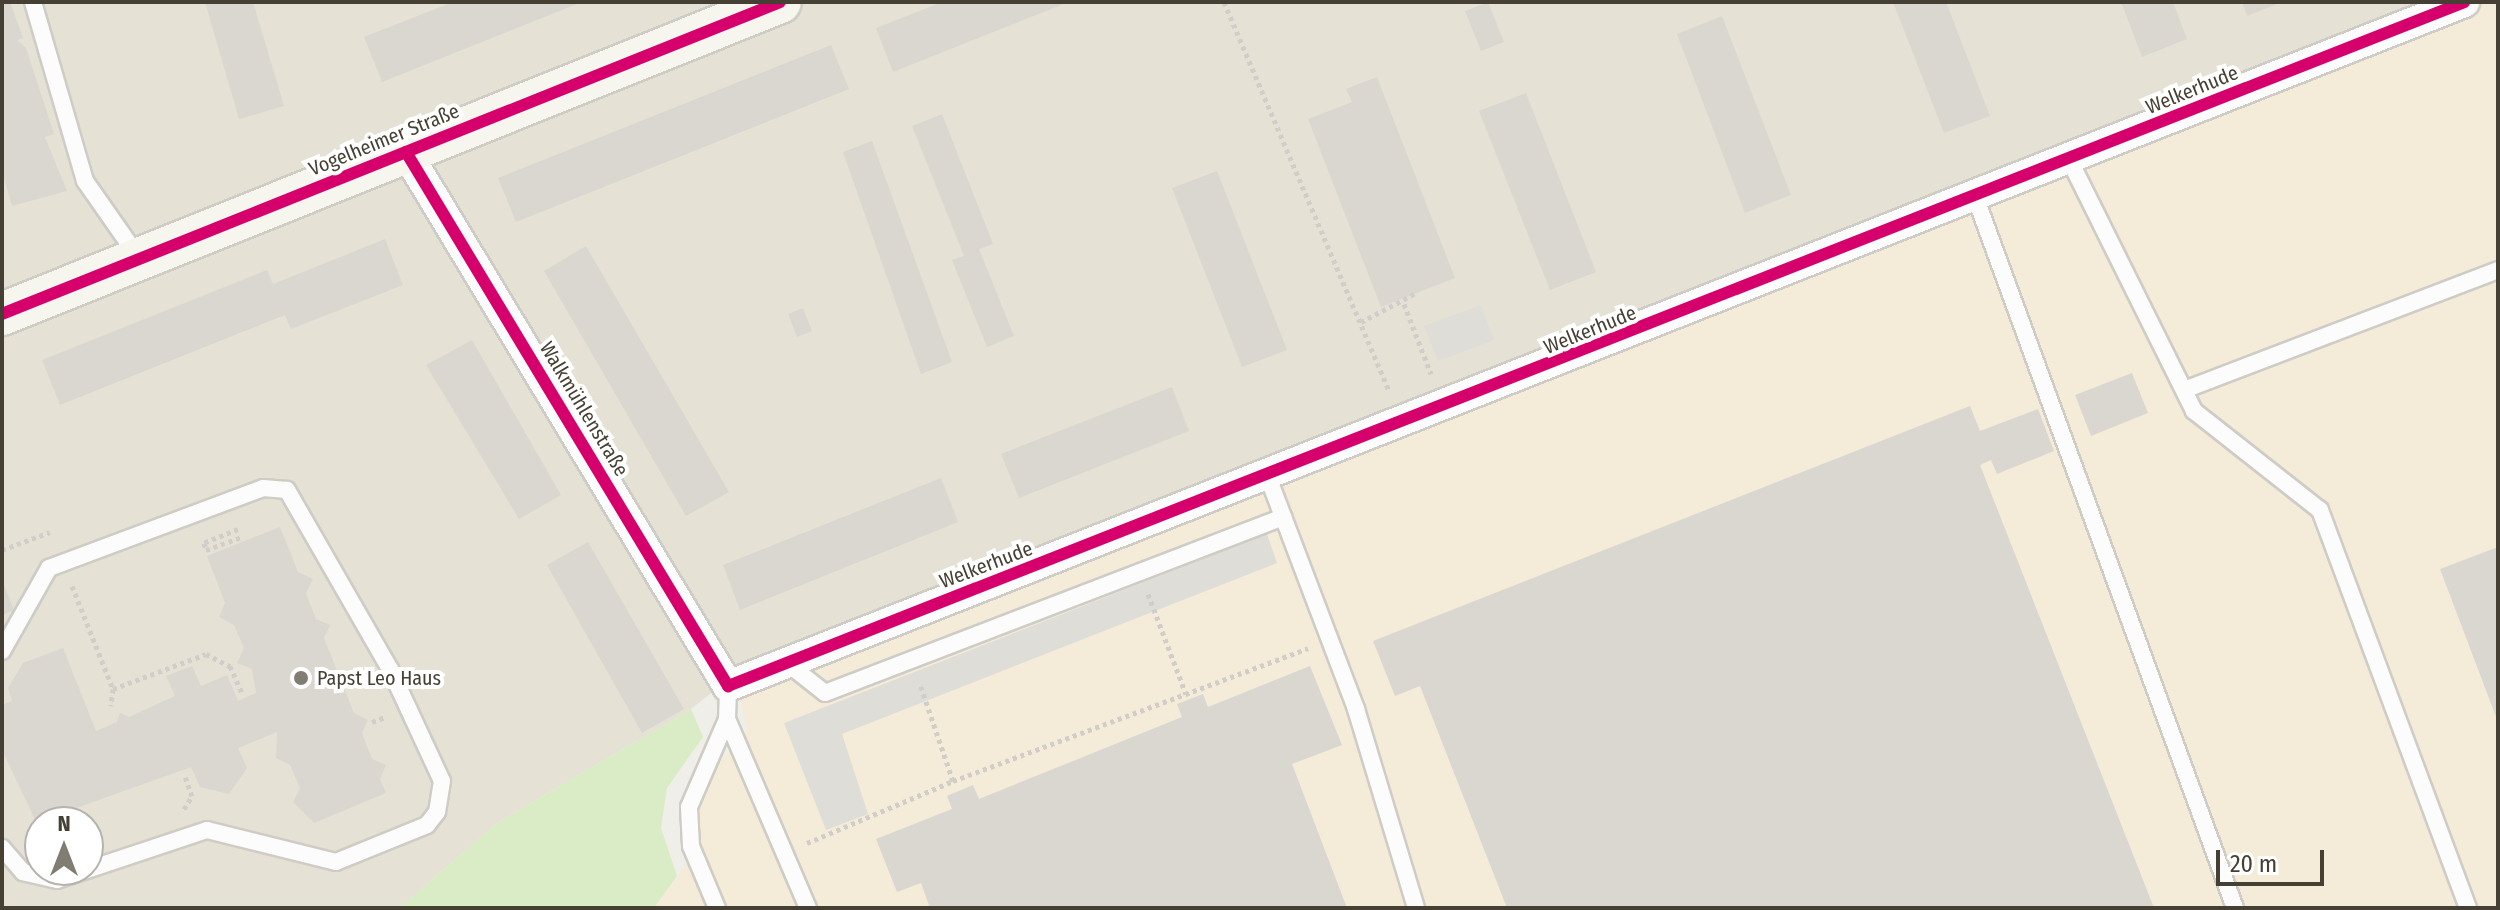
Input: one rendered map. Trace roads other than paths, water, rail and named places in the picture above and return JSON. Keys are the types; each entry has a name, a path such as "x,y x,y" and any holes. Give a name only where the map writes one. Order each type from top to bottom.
{"main road":[{"name":"Vogelheimer Straße","path":"2,314 778,2"}],"street":[{"name":"Welkerhude","path":"728,686 1403,425 2464,2"},
{"name":"Walkmühlenstraße","path":"406,152 728,686"}],"lane":[{"path":"33,2 85,181 140,259"},
{"path":"2070,161 2194,411 2320,510 2468,908"},
{"path":"1976,199 2235,908"},
{"path":"2184,390 2498,270"},
{"path":"1268,477 1330,640 1416,908"},
{"path":"2,651 32,609 43,576 62,562 263,488 287,490 390,669 438,765 441,797 427,825 336,862 207,830 57,880 32,877 2,848"},
{"path":"787,663 825,693 1283,517"},
{"path":"717,908 691,846 689,807 727,719 728,686"},
{"path":"727,719 808,908"}],"place":[{"name":"Papst Leo Haus","path":"301,678"}]}
